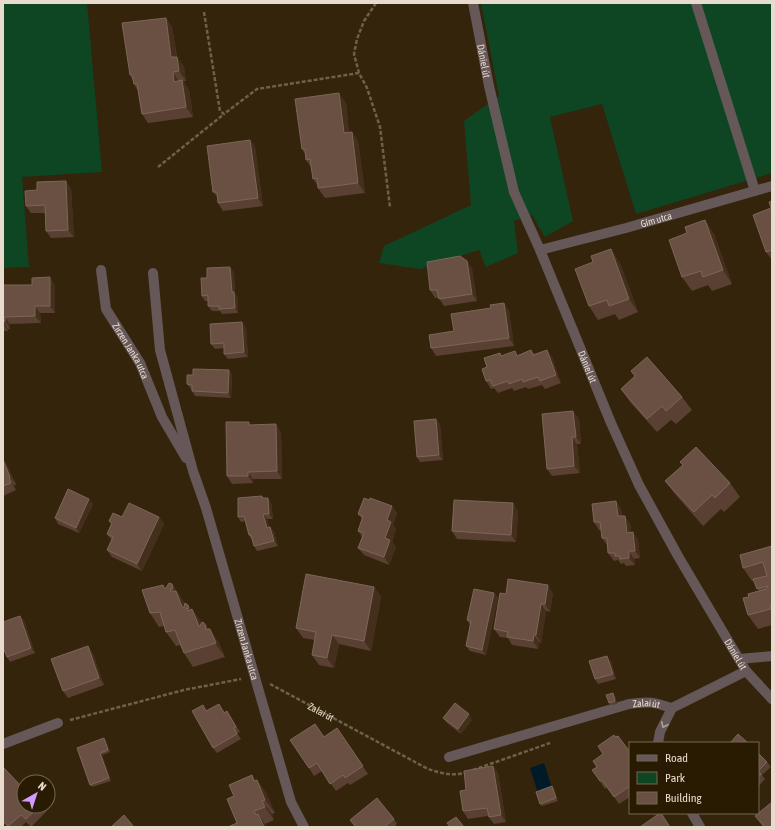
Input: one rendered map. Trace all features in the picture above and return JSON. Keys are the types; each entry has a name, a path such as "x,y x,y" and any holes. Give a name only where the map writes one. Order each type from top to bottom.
{"street":[{"name":"Dániel út","path":"473,3 491,93 514,192 540,250 611,423 639,485 678,556 746,670 772,700"},
{"path":"696,3 755,190"},
{"name":"Gím utca","path":"540,250 626,228 772,186"},
{"name":"Zirzen Janka utca","path":"101,270 106,309 140,362 162,417 193,470"},
{"name":"Zirzen Janka utca","path":"153,273 160,350 193,470 206,508 291,802 304,827"},
{"path":"739,659 772,656"},
{"name":"Zalai út","path":"448,757 629,704 645,701 672,708 746,670"},
{"path":"658,742 660,732 672,708"},
{"path":"3,744 58,723"},
{"path":"693,814 700,827"}],"path":[{"path":"376,3 364,22 357,39 354,54 359,73 367,88 380,127 390,207"},
{"path":"204,12 220,111 224,114"},
{"path":"158,167 257,89 359,73"},
{"path":"58,723 184,690 254,676"},
{"name":"Zalai út","path":"254,676 428,769 440,773 460,774 556,741"}],"green space":[{"path":"3,3 87,3 102,172 22,177 29,267 3,268"},
{"path":"481,3 772,3 772,173 636,214 602,104 550,117 573,221 545,237 532,215 514,221 518,253 486,267 479,250 420,269 379,263 384,246 471,205 464,121 499,96"}],"water":[{"path":"544,763 552,788 538,793 530,768"}],"building":[{"path":"166,18 171,57 177,57 179,71 173,72 174,82 182,80 186,107 142,114 137,84 134,84 132,75 130,75 122,23"},
{"path":"339,93 344,133 352,132 358,183 318,188 317,178 313,179 310,159 306,160 305,149 302,149 295,99"},
{"path":"250,140 258,198 218,203 217,192 213,192 207,146"},
{"path":"66,181 68,230 46,231 45,205 26,206 25,191 37,190 37,182"},
{"path":"772,201 772,250 766,252 753,215 771,208 769,202"},
{"path":"705,220 723,270 703,277 701,271 682,277 669,240 687,233 685,227"},
{"path":"611,249 629,299 609,306 607,300 589,306 575,269 593,262 591,256"},
{"path":"460,256 467,261 472,294 439,299 437,290 430,290 427,262"},
{"path":"230,267 235,308 219,309 219,306 208,306 208,295 202,296 201,278 207,278 207,268"},
{"path":"50,277 50,306 35,306 35,316 5,317 5,321 3,321 3,285 32,285 32,278"},
{"path":"504,303 509,338 431,348 429,335 454,331 451,314 491,308 490,305"},
{"path":"242,322 244,352 224,354 224,343 211,344 210,324"},
{"path":"531,350 533,355 547,350 556,375 540,381 538,377 523,382 522,379 509,384 508,381 493,386 490,380 486,381 482,369 487,367 484,358 500,353 501,356 515,351 517,356"},
{"path":"647,357 682,397 666,411 662,406 647,419 621,389 635,376 631,371"},
{"path":"193,369 229,370 228,393 192,391 192,385 187,384 187,375 193,375"},
{"path":"573,411 576,437 572,437 574,466 547,469 542,414"},
{"path":"436,419 439,455 417,457 414,421"},
{"path":"226,422 249,422 249,425 276,424 277,471 248,472 248,476 227,476"},
{"path":"696,447 730,483 715,498 712,495 694,512 665,481 683,465 680,462"},
{"path":"3,460 11,483 3,486"},
{"path":"68,489 89,499 76,528 55,518"},
{"path":"262,496 262,498 268,498 269,514 263,514 267,528 270,527 274,541 254,546 251,535 249,535 244,516 238,517 238,498"},
{"path":"364,498 369,500 370,498 392,506 387,520 391,522 385,538 390,540 384,557 358,548 364,533 358,531 363,516 358,514"},
{"path":"454,500 513,503 511,535 452,531"},
{"path":"616,501 618,516 625,516 627,533 633,532 635,551 629,551 629,558 620,559 620,556 615,556 615,553 608,553 607,538 602,538 600,522 594,522 592,504"},
{"path":"129,503 159,517 137,564 107,550 113,537 107,534 112,523 109,521 113,513 122,517"},
{"path":"772,546 771,609 748,615 743,598 749,597 748,594 766,589 768,586 757,589 753,579 767,576 763,562 743,568 740,555"},
{"path":"306,574 374,587 364,641 332,635 327,658 312,655 316,632 296,628"},
{"path":"508,579 548,585 545,604 541,604 536,635 534,635 533,641 507,637 508,632 494,629 500,593 506,594"},
{"path":"169,583 172,584 173,588 170,590 172,592 176,591 182,607 184,607 185,603 188,605 189,608 186,609 188,611 192,609 199,626 202,622 206,626 205,629 210,629 216,643 184,653 175,630 166,632 160,612 150,613 142,590 163,585 164,588 166,588"},
{"path":"474,589 494,593 482,650 466,646 471,621 467,620"},
{"path":"20,616 31,648 7,657 3,647 3,622"},
{"path":"88,646 99,678 63,691 51,659"},
{"path":"607,656 613,674 595,679 589,661"},
{"path":"613,693 615,701 609,703 606,695"},
{"path":"455,703 469,714 458,729 443,718"},
{"path":"219,704 224,713 227,711 236,727 234,728 237,734 213,748 192,711 203,705 206,711"},
{"path":"315,724 324,737 337,728 363,766 345,778 343,775 330,784 317,763 309,768 290,740"},
{"path":"738,734 747,742 731,742"},
{"path":"614,735 615,737 618,736 629,751 629,787 614,797 602,780 600,781 592,770 597,767 593,761 603,754 598,746"},
{"path":"104,738 108,750 100,753 109,778 90,785 77,748"},
{"path":"759,754 767,762 759,770"},
{"path":"493,766 501,815 489,817 487,808 463,811 460,791 466,790 464,771"},
{"path":"3,767 16,781 16,814 31,814 26,819 21,815 8,826 3,821"},
{"path":"252,775 254,781 257,780 265,800 262,801 265,807 254,811 256,815 258,814 264,827 228,827 237,823 227,799 234,796 229,785"},
{"path":"552,786 556,798 540,804 536,792"},
{"path":"377,798 394,819 384,827 356,827 350,820"},
{"path":"772,802 772,827 765,827 755,816"},
{"path":"659,814 662,814 670,827 640,827"},
{"path":"124,815 134,827 111,827"},
{"path":"456,817 464,827 450,827 447,823"}]}
